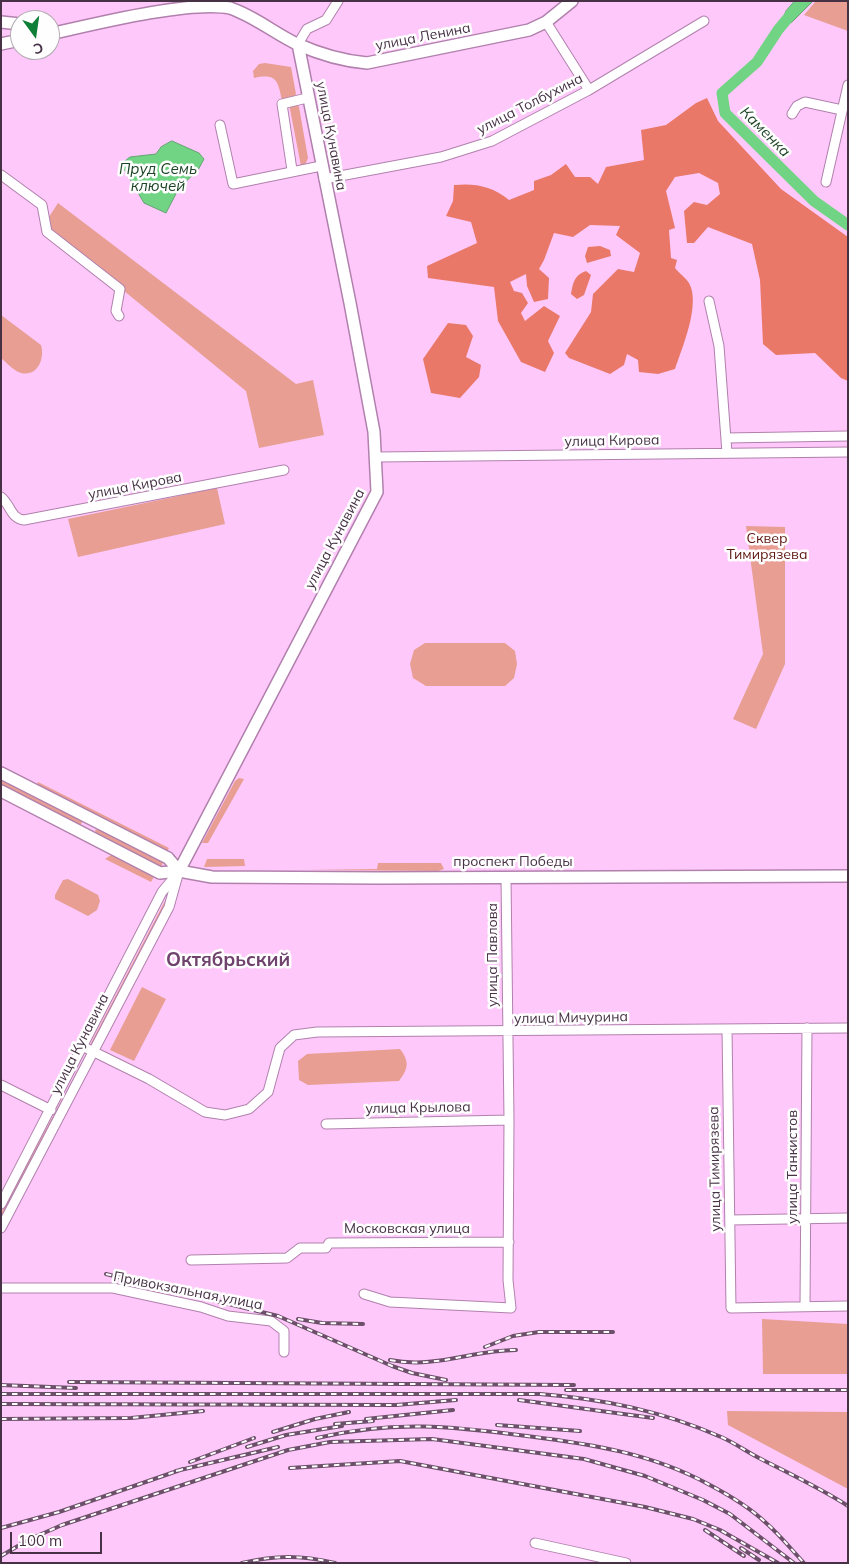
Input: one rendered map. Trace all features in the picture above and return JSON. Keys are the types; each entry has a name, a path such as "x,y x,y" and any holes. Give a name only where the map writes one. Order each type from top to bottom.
{"main road":[{"name":"улица Ленина","path":"60,32 183,5 205,4 228,7 298,44 357,62 378,62 520,32 546,22 572,1"},
{"name":"улица Ленина","path":"60,25 104,22"},
{"name":"улица Кунавина","path":"179,872 297,642 374,502 377,492 376,457 350,303 307,98 298,44"},
{"path":"1,773 168,858 179,872"},
{"name":"проспект Победы","path":"1,791 160,873 179,872 212,876 848,876"}],"street":[{"path":"298,44 307,29 326,20 338,1"},
{"name":"улица Толбухина","path":"324,179 441,157 492,141 589,90 704,21"},
{"path":"546,22 589,90"},
{"path":"826,182 844,121 842,110 848,85"},
{"path":"292,170 282,104 307,98"},
{"path":"792,114 797,106 805,102 842,110"},
{"path":"220,125 233,184 321,166"},
{"path":"1,175 42,205 47,232 120,289 116,311 119,316"},
{"path":"708,301 719,346 727,453"},
{"path":"726,438 848,436"},
{"name":"улица Кирова","path":"376,457 848,452"},
{"name":"улица Кирова","path":"1,497 12,514 18,519 24,520 284,470"},
{"path":"84,834 92,819"},
{"name":"улица Кунавина","path":"1,1204 84,1047 162,892 179,872"},
{"name":"улица Кунавина","path":"1,1228 169,907 179,872"},
{"name":"улица Павлова","path":"364,1294 390,1302 510,1308 508,1280 510,1120 507,1032 506,877"},
{"name":"улица Танкистов","path":"805,1306 807,1028"},
{"name":"улица Мичурина","path":"93,1052 149,1079 205,1112 225,1115 249,1109 268,1092 280,1048 294,1035 317,1032 848,1028"},
{"name":"улица Тимирязева","path":"727,1029 730,1308 805,1306"},
{"path":"84,1047 93,1052"},
{"path":"1,1085 50,1110"},
{"name":"улица Крылова","path":"326,1124 510,1120"},
{"path":"730,1220 848,1218"},
{"name":"Московская улица","path":"191,1260 288,1258 300,1248 326,1248 329,1243 509,1242"},
{"name":"Привокзальная улица","path":"1,1288 113,1288 228,1316 271,1322 284,1331 284,1352"},
{"path":"805,1306 848,1306"},
{"path":"535,1543 626,1563"}],"green space":[{"path":"816,1 848,1 848,31 804,15"},
{"path":"265,63 291,67 296,94 292,99 282,101 279,88 272,78 254,78 253,71 259,64"},
{"path":"296,103 299,107 308,158 305,165 301,166 289,104"},
{"path":"58,203 296,384 313,380 324,435 259,448 246,391 51,231 49,217"},
{"path":"1,315 41,345 41,361 32,372 18,372 1,358"},
{"path":"217,488 225,524 78,557 68,519"},
{"name":"Сквер Тимирязева","path":"746,526 785,527 785,664 756,729 733,719 763,654"},
{"path":"425,643 505,643 515,651 517,664 514,678 505,686 426,686 413,678 410,664 414,650"},
{"path":"1,778 83,820 80,826 1,785"},
{"path":"239,778 244,779 208,843 202,843 235,781"},
{"path":"38,782 169,848 166,853 36,787"},
{"path":"99,829 164,861 161,867 96,834 95,830"},
{"path":"114,853 155,875 151,882 105,859"},
{"path":"207,859 244,859 245,866 204,867"},
{"path":"378,863 441,863 444,869 438,871 306,870 377,869"},
{"path":"68,879 98,895 100,901 97,910 88,916 55,899 55,895 63,880"},
{"path":"167,897 169,898 92,1045 91,1043"},
{"path":"142,987 166,999 134,1061 110,1050"},
{"path":"400,1049 407,1065 399,1081 308,1085 299,1080 298,1061 307,1054"},
{"path":"87,1053 88,1055 1,1219 1,1213"},
{"path":"762,1319 848,1324 848,1374 763,1374"},
{"path":"727,1411 848,1412 848,1489 728,1425"}],"shaded area":[{"path":"707,98 718,121 781,189 848,237 848,381 841,378 815,353 776,355 763,344 760,280 752,244 708,227 694,243 687,243 684,211 694,202 707,205 720,194 718,183 699,173 675,177 666,191 675,228 669,230 671,258 677,260 675,268 689,283 693,302 686,338 675,369 658,374 639,372 638,360 627,354 624,365 610,374 569,358 565,353 591,312 593,294 618,269 634,272 640,253 616,235 620,226 590,225 573,237 554,233 539,269 549,278 548,299 534,302 527,286 526,274 510,282 514,291 522,293 528,303 521,313 525,321 544,306 560,316 548,341 554,353 545,372 521,362 498,321 494,287 428,278 427,266 477,243 471,222 446,216 453,201 454,185 483,187 496,191 509,200 534,190 534,181 551,175 566,164 575,177 590,177 598,184 606,167 644,160 641,130 666,125 696,103"},
{"path":"600,246 610,250 611,256 587,263 585,256 588,247"},
{"path":"586,271 591,275 584,295 577,299 571,294 573,283 579,275"},
{"path":"448,323 466,325 473,336 466,357 481,365 479,377 460,398 431,393 423,359"}],"water":[{"path":"795,1 813,1 792,22 778,30 786,11"},
{"name":"Пруд Семь ключей","path":"172,141 199,153 204,159 198,170 179,188 166,213 144,203 121,164 130,157 156,154 161,147"}],"waterway":[{"name":"Каменка","path":"802,1 778,30 757,62 722,93 725,113 814,201 848,225"}],"railway":[{"path":"106,1274 278,1316 392,1366 412,1373 446,1380"},
{"path":"298,1319 322,1323 363,1324"},
{"path":"485,1347 513,1336 539,1332 613,1332"},
{"path":"390,1360 407,1362 438,1361 516,1350"},
{"path":"69,1382 574,1385"},
{"path":"1,1385 76,1388"},
{"path":"566,1390 848,1390"},
{"path":"1,1394 540,1394 587,1399 655,1413 721,1437 848,1506"},
{"path":"1,1404 396,1405 456,1400"},
{"path":"519,1400 653,1418"},
{"path":"366,1419 453,1410"},
{"path":"1,1419 131,1418 203,1411"},
{"path":"273,1432 315,1419 349,1412"},
{"path":"335,1424 373,1421"},
{"path":"497,1425 580,1431"},
{"path":"247,1447 286,1435 342,1426"},
{"path":"317,1438 371,1429 422,1426 447,1427 551,1439 620,1451 686,1473 730,1496 752,1511 770,1527 804,1563"},
{"path":"190,1462 254,1438"},
{"path":"1,1556 28,1540 62,1525 288,1450 330,1442 432,1439 584,1459 645,1476 703,1500 730,1514 794,1563"},
{"path":"176,1471 278,1447"},
{"path":"290,1468 400,1461 645,1507 693,1519 720,1530 778,1563"},
{"path":"1,1528 59,1512 183,1469"},
{"path":"705,1530 744,1556"},
{"path":"741,1548 759,1560"},
{"path":"242,1563 266,1558 288,1557 335,1563"}],"district":[{"name":"Октябрьский","path":"228,960"}]}
